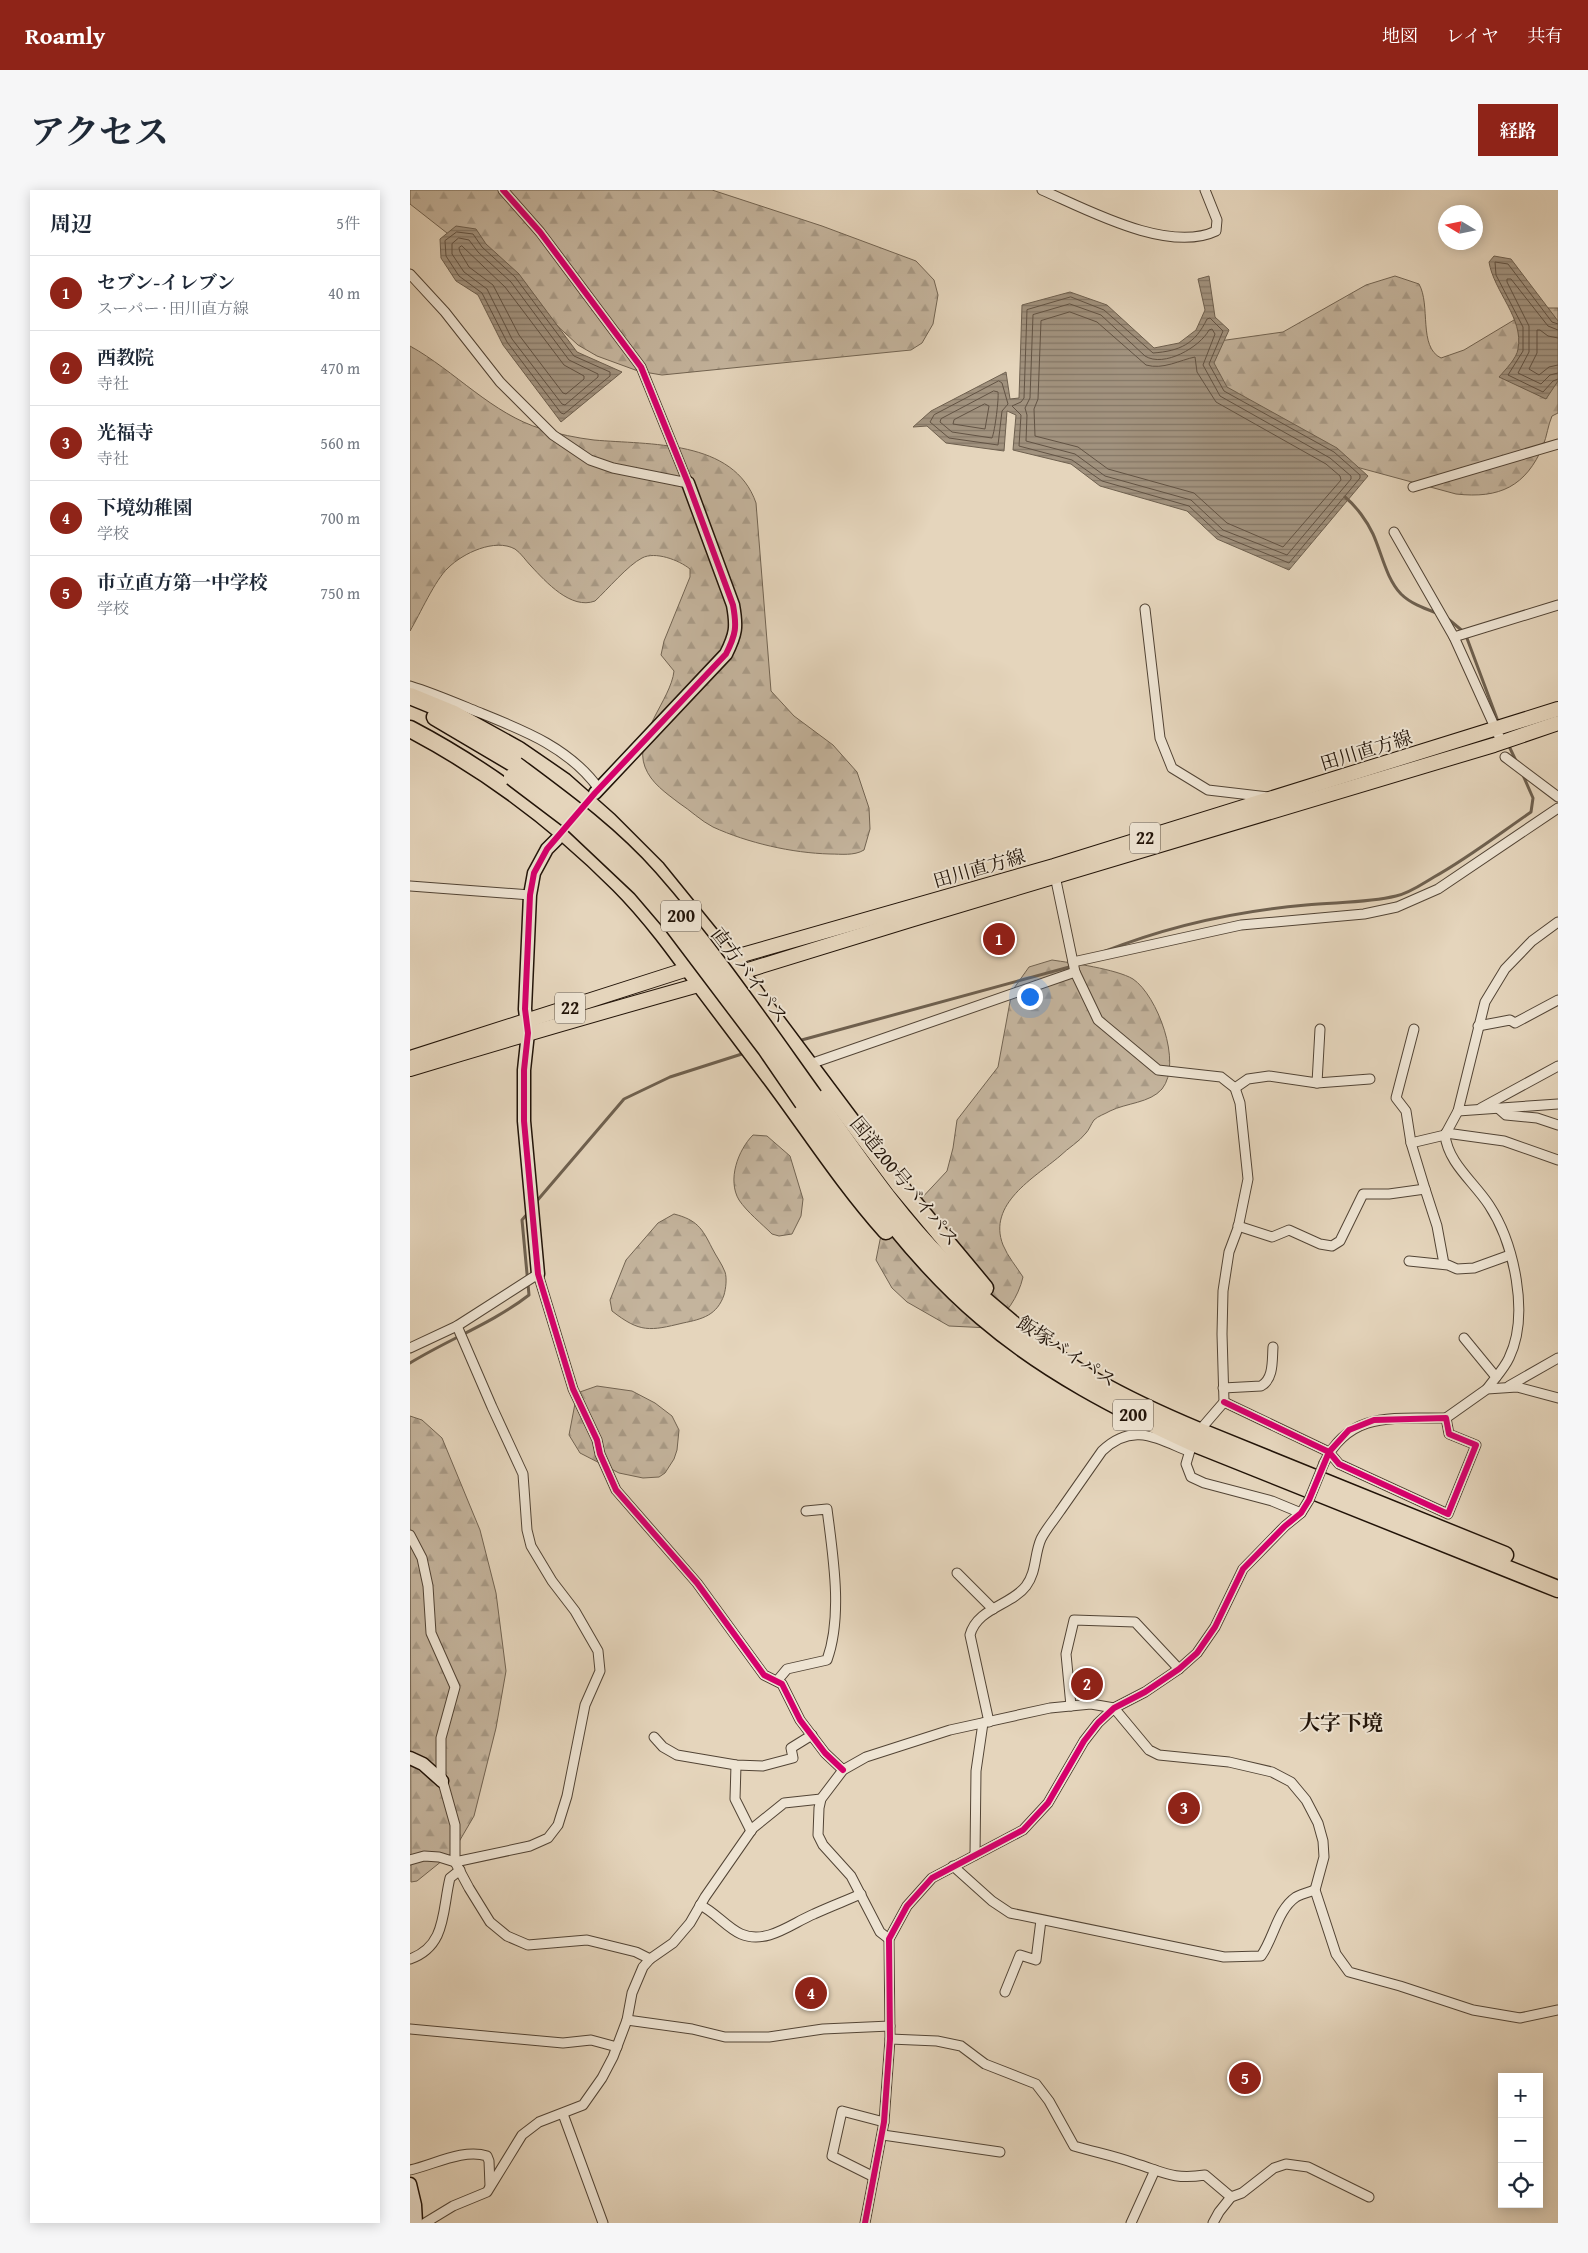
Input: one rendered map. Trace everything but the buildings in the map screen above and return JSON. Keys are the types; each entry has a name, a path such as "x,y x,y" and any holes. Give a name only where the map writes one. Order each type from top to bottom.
{"highway":[{"path":"410,696 454,714 519,750 564,781 608,820 657,869 730,959 900,1186 1012,1321"},
{"name":"直方バイパス","path":"410,705 450,725 514,771 578,811 648,877 718,965 809,1099"},
{"name":"直方バイパス","path":"410,719 514,771"},
{"path":"410,729 500,784 575,843 619,885 651,920 689,968 867,1210 899,1246 942,1289 982,1317"},
{"name":"飯塚バイパス","path":"809,1099 886,1215 918,1254 982,1317 1067,1377 1140,1419 1558,1589"},
{"name":"国道200号バイパス","path":"809,1099 942,1260 1040,1344 1092,1380 1152,1411 1194,1442 1558,1577"}],"main road":[{"name":"田川直方線","path":"410,1058 527,1027 569,1023 740,973 1275,797 1558,709"},
{"name":"田川直方線","path":"410,1069 689,968 730,959 1054,871 1502,743 1558,723"}],"street":[{"path":"410,686 527,732 568,755 592,778 597,791 726,654 734,638 736,625 732,605 688,483 641,367 540,232 503,190"},
{"path":"1042,190 1133,230 1158,235 1204,236 1216,231 1217,220 1204,190"},
{"path":"410,274 446,312 500,382 553,435 590,460 598,463 613,468 688,483"},
{"path":"1413,487 1558,444"},
{"path":"1394,532 1454,637 1502,743"},
{"path":"1454,637 1558,605"},
{"path":"1145,609 1160,738 1172,768 1208,790 1275,797"},
{"path":"1505,757 1558,797"},
{"path":"1073,962 1241,925 1364,914 1397,907 1438,889 1558,808"},
{"path":"557,839 548,849 534,873 530,895 525,1009 527,1027 524,1070 524,1121 538,1274 573,1389 597,1440 600,1454 616,1490 697,1583 764,1675 782,1684 800,1720 825,1753 843,1770"},
{"path":"1054,871 1075,972 1098,1020 1158,1070 1221,1077 1235,1088 1240,1103 1248,1179 1238,1226 1228,1252 1223,1291 1224,1402 1194,1442 1186,1464 1191,1476 1204,1483 1272,1501 1300,1513"},
{"path":"410,886 530,895"},
{"path":"865,2223 883,2134 890,2039 889,1938 907,1906 932,1878 1024,1830 1048,1803 1084,1741 1098,1723 1114,1708 1145,1692 1179,1670 1197,1653 1215,1627 1243,1570 1300,1513 1309,1500 1329,1452 1350,1430 1374,1420 1446,1418 1487,1389 1509,1360 1513,1348 1519,1308 1517,1279 1506,1241 1489,1206 1449,1155 1446,1134 1458,1111 1485,1002 1505,969 1532,941 1558,922"},
{"path":"810,1064 1075,972"},
{"path":"1478,1026 1510,1020 1516,1023 1558,1000"},
{"path":"1317,1083 1320,1029"},
{"path":"1414,1029 1396,1098 1406,1111 1411,1143 1438,1226 1444,1264"},
{"path":"1478,1110 1558,1066"},
{"path":"1235,1088 1248,1079 1269,1076 1317,1083 1370,1079"},
{"path":"1458,1111 1558,1104"},
{"path":"1498,1108 1506,1115 1537,1118 1558,1125"},
{"path":"1411,1143 1446,1134 1504,1141 1558,1160"},
{"path":"1238,1226 1272,1237 1289,1230 1320,1244 1332,1246 1340,1241 1362,1194 1389,1194 1425,1190"},
{"path":"1409,1261 1444,1264 1457,1269 1474,1268 1510,1255"},
{"path":"410,1348 457,1326 538,1274"},
{"path":"410,1959 423,1954 436,1938 444,1920 450,1878 458,1866 530,1846 548,1838 558,1825 567,1796 585,1706 600,1671 598,1651 575,1611 552,1581 531,1546 527,1530 523,1474 457,1326"},
{"path":"1464,1338 1496,1377"},
{"path":"1224,1388 1261,1386 1266,1383 1270,1375 1273,1347"},
{"path":"1506,1388 1558,1358"},
{"path":"1487,1389 1517,1387 1558,1398"},
{"path":"1224,1402 1329,1452 1339,1464 1448,1514 1476,1445 1449,1434 1446,1418"},
{"path":"976,1856 976,1771 986,1722 970,1634 976,1623 993,1609 1020,1592 1026,1585 1036,1565 1036,1555 1042,1538 1102,1451 1112,1441 1142,1433 1194,1442"},
{"path":"776,1681 787,1668 827,1660 831,1650 837,1587 827,1509 806,1511"},
{"path":"410,1535 422,1558 428,1586 431,1634 455,1687 441,1738 442,1781 455,1825 458,1866 490,1922 506,1936 528,1944 587,1940 636,1952 650,1959"},
{"path":"957,1573 993,1609"},
{"path":"1071,1706 1066,1654 1074,1620 1135,1622 1179,1670"},
{"path":"889,1938 880,1932 851,1876 823,1845 818,1835 821,1799 843,1770 866,1757 915,1740 1050,1708 1091,1704 1114,1708 1149,1750 1159,1755 1229,1762 1272,1772 1291,1782 1306,1800 1318,1823 1323,1841 1324,1857 1315,1890 1336,1954 1349,1972 1400,1986 1472,2010 1520,2018 1558,2010"},
{"path":"654,1737 663,1747 677,1755 736,1765 763,1766 793,1758 791,1748 812,1735"},
{"path":"410,1758 424,1764 442,1781"},
{"path":"736,1765 735,1799 751,1832"},
{"path":"425,2223 453,2206 486,2192 491,2187 506,2158 522,2135 539,2122 583,2105 602,2078 617,2048 627,2020 632,1993 643,1967 650,1959 673,1943 690,1923 700,1905 751,1832 784,1803 821,1799"},
{"path":"410,1860 424,1856 439,1857 458,1866"},
{"path":"952,1866 992,1901 1010,1913 1224,1957 1261,1956 1268,1946 1273,1930 1287,1906 1296,1897 1315,1890"},
{"path":"700,1905 741,1934 753,1936 777,1933 813,1914 861,1894"},
{"path":"1005,1992 1020,1955 1036,1960 1041,1920"},
{"path":"627,2020 692,2029 725,2037 770,2037 823,2030 890,2026"},
{"path":"410,2028 563,2043 591,2040 617,2048"},
{"path":"890,2039 937,2042 961,2046 985,2064 1036,2084 1049,2101 1074,2146 1164,2174 1185,2178 1205,2175 1231,2197"},
{"path":"874,2177 832,2156 842,2111 884,2122"},
{"path":"563,2114 603,2223"},
{"path":"883,2134 1000,2152"},
{"path":"410,2170 455,2157 479,2154 486,2156 489,2161 491,2187"},
{"path":"1213,2223 1231,2197 1242,2193 1274,2168 1286,2164 1308,2166 1369,2197"},
{"path":"1131,2223 1155,2170"},
{"path":"410,2184 416,2223"}],"green space":[{"path":"410,190 712,190 822,226 916,261 934,280 938,295 933,324 922,343 911,350 662,375 638,371 597,356 578,345 512,284 410,204"},
{"path":"1395,276 1419,284 1424,303 1427,335 1434,353 1441,358 1464,350 1534,308 1558,308 1558,413 1552,416 1536,460 1520,480 1510,487 1486,494 1456,494 1349,465 1182,359 1198,344 1283,332 1366,285"},
{"path":"410,346 443,367 490,403 524,422 548,431 581,438 664,445 687,449 710,456 729,467 745,482 756,503 771,691 794,716 833,745 857,772 869,808 870,829 864,850 847,854 801,852 741,838 704,822 664,791 648,773 643,755 644,743 654,718 667,694 674,671 661,655 664,641 690,577 690,569 680,562 660,556 642,558 636,561 595,601 586,603 577,602 560,593 515,549 507,546 489,546 462,557 443,573 410,631"},
{"path":"1052,960 1116,972 1133,979 1142,987 1151,999 1164,1030 1170,1063 1168,1077 1157,1094 1116,1108 1096,1119 1080,1139 1016,1193 1007,1205 1002,1217 1000,1230 1003,1245 1023,1277 1015,1299 990,1328 949,1326 907,1302 892,1288 876,1260 882,1230 905,1208 919,1201 947,1171 957,1120 998,1067 1012,991 1029,967"},
{"path":"753,1135 767,1136 790,1156 803,1199 801,1216 792,1234 779,1236 772,1234 739,1200 734,1184 734,1175 739,1157"},
{"path":"674,1214 693,1222 705,1235 725,1272 724,1295 713,1312 703,1318 662,1328 638,1327 612,1311 610,1300 626,1260 658,1223"},
{"path":"597,1386 632,1391 655,1403 672,1416 679,1430 677,1450 674,1459 665,1473 659,1477 643,1478 619,1473 580,1453 569,1435 577,1393"},
{"path":"410,1416 422,1420 442,1438 480,1530 496,1593 506,1671 496,1728 474,1816 453,1852 417,1881 411,1882"}],"water":[{"path":"456,226 476,229 486,244 519,274 577,352 622,372 561,422 503,345 478,295 456,281 441,258 440,239"},
{"path":"1494,256 1511,259 1558,321 1558,381 1546,399 1499,377 1515,356 1519,338 1513,316 1492,273 1489,262"},
{"path":"1209,276 1215,317 1229,330 1214,363 1227,387 1337,448 1368,476 1289,570 1217,539 1187,511 1100,486 1071,464 1013,450 1016,415 1007,411 1004,451 946,443 927,426 913,427 931,411 1006,372 1010,399 1019,398 1022,305 1070,292 1107,305 1154,348 1179,343 1196,330 1205,310 1198,279"}],"waterway":[{"path":"1345,497 1357,509 1371,529 1388,573 1396,588 1409,601 1439,614"},
{"path":"1447,618 1465,633 1499,724"},
{"path":"1508,744 1517,763"},
{"path":"1103,952 1178,927 1254,911 1374,900 1406,893 1459,862 1531,812 1533,798 1522,773"},
{"path":"798,1041 1073,966"},
{"path":"536,1202 624,1099 670,1077 745,1053"},
{"path":"410,1363 501,1314 529,1295 522,1220 528,1213"}],"cycle path":[{"path":"503,190 540,232 641,367 688,483 733,605 735,619 734,636 726,654 595,793 547,849 534,873 530,895 525,1009 528,1033 524,1070 524,1121 538,1274 573,1389 597,1440 600,1454 616,1490 697,1583 764,1675 782,1684 800,1720 825,1753 843,1770"},
{"path":"865,2223 884,2122 890,2039 889,1939 907,1906 932,1878 1023,1830 1048,1803 1084,1741 1098,1723 1114,1708 1145,1692 1179,1669 1197,1653 1215,1627 1243,1569 1285,1526 1301,1513 1309,1500 1329,1452 1349,1430 1374,1420 1446,1418 1449,1434 1476,1445 1448,1514 1339,1464 1329,1452 1224,1402"}],"place":[{"name":"セブン-イレブン","path":"999,939"},
{"name":"西教院","path":"1087,1684"},
{"name":"光福寺","path":"1184,1808"},
{"name":"下境幼稚園","path":"811,1993"},
{"name":"市立直方第一中学校","path":"1245,2078"}],"district":[{"name":"大字下境","path":"1341,1723"}]}
